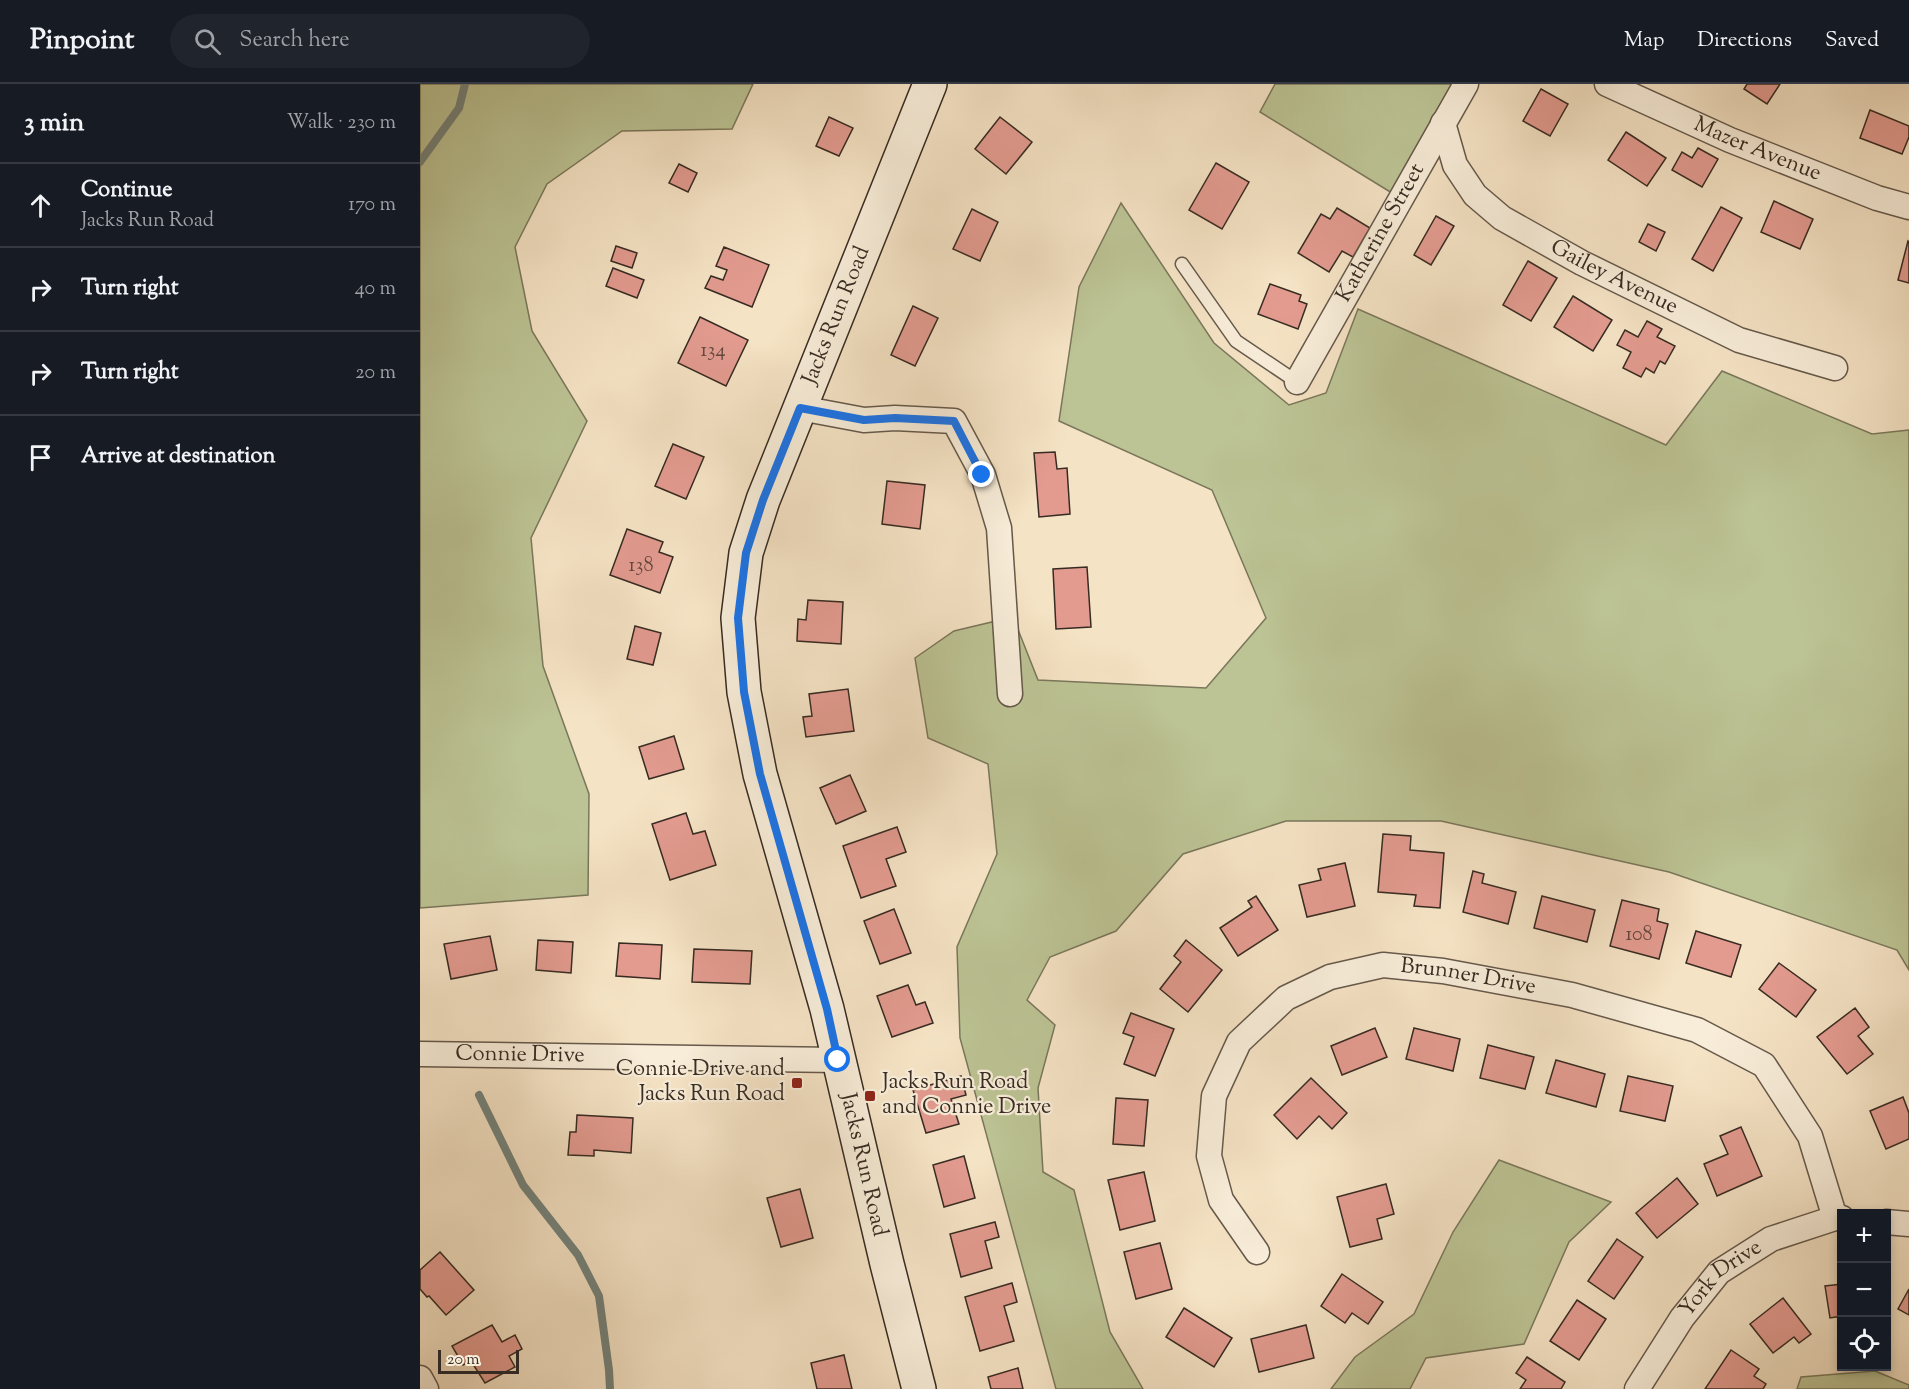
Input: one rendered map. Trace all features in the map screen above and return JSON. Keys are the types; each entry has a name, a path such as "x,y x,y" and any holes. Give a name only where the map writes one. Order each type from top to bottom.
{"street":[{"name":"Jacks Run Road","path":"919,1389 886,1264 827,1009 760,774 744,692 738,618 746,553 763,500 930,84"},
{"name":"Katherine Street","path":"1297,382 1466,84"},
{"name":"Mazer Avenue","path":"1607,84 1730,140 1877,198 1909,207"},
{"name":"Gailey Avenue","path":"1443,123 1455,165 1475,195 1502,218 1582,263 1739,340 1835,368"},
{"path":"800,408 864,420 895,418 954,421 982,475 999,528 1010,694"},
{"name":"Brunner Drive","path":"1257,1252 1221,1200 1209,1156 1214,1096 1239,1042 1287,998 1330,977 1383,965 1443,971 1572,995 1697,1029 1764,1065 1810,1136 1837,1215"},
{"name":"Connie Drive","path":"420,1054 838,1060"},
{"name":"York Drive","path":"1637,1389 1682,1318 1719,1272 1771,1239 1837,1218"},
{"path":"1891,1222 1909,1224"},
{"path":"420,1378 426,1389"}],"lane":[{"path":"1182,264 1236,341 1297,382"}],"green space":[{"path":"420,84 753,84 732,129 622,131 547,184 515,247 532,331 587,421 531,538 543,666 589,794 588,895 420,908"},
{"path":"1275,84 1453,84 1432,119 1405,201 1260,112"},
{"path":"1121,203 1214,343 1289,405 1326,393 1358,309 1666,445 1722,371 1872,434 1909,430 1909,970 1897,950 1669,872 1441,821 1286,821 1183,854 1116,931 1050,957 1027,1000 1055,1025 1038,1088 1043,1172 1074,1190 1110,1332 1143,1389 1056,1389 960,1038 957,947 997,854 988,764 928,738 915,658 954,631 1013,617 1038,680 1206,688 1266,618 1212,490 1059,421 1079,287"},
{"path":"1499,1160 1611,1202 1569,1242 1524,1344 1426,1358 1410,1389 1331,1389 1355,1357 1414,1314 1453,1232"},
{"path":"1875,1371 1909,1385 1909,1389 1797,1389 1801,1377"}],"building":[{"path":"1747,84 1780,84 1767,104 1744,89"},
{"path":"1541,89 1568,104 1550,136 1523,121"},
{"path":"1870,110 1909,126 1909,137 1902,154 1860,138"},
{"path":"829,117 853,128 839,156 816,146"},
{"path":"1000,117 1032,142 1006,174 975,149"},
{"path":"1626,132 1666,158 1647,186 1608,160"},
{"path":"1698,148 1718,159 1702,187 1672,170 1682,152 1692,158"},
{"path":"1216,163 1249,182 1222,229 1189,210"},
{"path":"679,164 697,173 688,192 669,183"},
{"path":"1774,201 1813,219 1800,249 1761,232"},
{"path":"1721,207 1742,218 1713,271 1692,259"},
{"path":"1337,208 1370,228 1353,257 1342,251 1329,272 1298,253 1321,214 1330,219"},
{"path":"972,209 998,222 980,261 953,249"},
{"path":"1436,216 1454,226 1431,265 1414,255"},
{"path":"1648,224 1665,232 1656,251 1639,242"},
{"path":"1909,242 1909,283 1898,280"},
{"path":"616,246 637,253 632,268 611,261"},
{"path":"724,247 769,265 752,307 705,288 711,276 723,280 727,270 716,266"},
{"path":"1528,261 1557,278 1531,321 1503,305"},
{"path":"613,268 644,280 637,298 606,286"},
{"path":"1270,284 1301,295 1299,301 1307,304 1298,329 1258,314"},
{"path":"1573,296 1612,320 1593,351 1554,327"},
{"path":"913,306 938,318 915,366 891,355"},
{"path":"700,317 748,340 726,386 678,363"},
{"path":"1647,321 1662,329 1657,337 1675,346 1665,364 1660,361 1654,373 1646,368 1641,377 1623,368 1631,352 1617,345 1625,330 1638,337"},
{"path":"673,444 704,457 686,499 655,486"},
{"path":"1055,452 1057,469 1067,468 1070,514 1039,517 1034,453"},
{"path":"887,481 925,485 920,529 882,524"},
{"path":"627,529 663,542 659,552 673,557 660,593 610,575"},
{"path":"1087,567 1091,627 1056,629 1053,569"},
{"path":"808,600 843,602 841,644 797,641 798,619 806,620"},
{"path":"635,626 661,633 653,665 627,659"},
{"path":"848,689 854,731 806,737 803,717 812,716 809,694"},
{"path":"674,736 684,769 649,779 639,747"},
{"path":"850,775 866,811 836,824 820,788"},
{"path":"686,813 693,834 705,831 716,865 670,880 652,824"},
{"path":"897,827 906,852 886,859 896,886 861,898 843,846"},
{"path":"1383,834 1411,836 1410,850 1444,853 1440,908 1414,906 1416,895 1378,892"},
{"path":"1345,863 1355,906 1307,917 1299,885 1321,880 1318,869"},
{"path":"1473,871 1484,874 1482,883 1516,892 1508,924 1463,912"},
{"path":"1256,896 1278,930 1238,956 1220,928 1252,907 1248,901"},
{"path":"1542,896 1595,910 1587,942 1534,928"},
{"path":"1622,900 1659,909 1657,921 1668,924 1659,959 1610,946"},
{"path":"894,909 911,953 880,964 864,921"},
{"path":"1696,931 1741,945 1731,977 1686,963"},
{"path":"490,936 497,970 451,979 444,944"},
{"path":"538,940 573,942 571,973 536,970"},
{"path":"1186,940 1222,970 1188,1012 1160,989 1181,962 1174,956"},
{"path":"619,943 662,945 660,979 616,976"},
{"path":"694,949 752,951 750,984 692,982"},
{"path":"1779,963 1816,990 1796,1017 1759,989"},
{"path":"908,985 916,1005 925,1002 933,1023 892,1037 877,996"},
{"path":"1855,1008 1869,1027 1858,1036 1873,1054 1847,1074 1817,1037"},
{"path":"1131,1013 1174,1029 1155,1076 1124,1064 1134,1037 1123,1033"},
{"path":"1375,1028 1387,1057 1342,1075 1331,1046"},
{"path":"1414,1028 1460,1039 1453,1071 1406,1059"},
{"path":"1488,1045 1534,1057 1525,1089 1480,1078"},
{"path":"1556,1060 1605,1074 1596,1107 1546,1093"},
{"path":"961,1076 966,1095 951,1099 959,1124 926,1133 913,1090"},
{"path":"1628,1076 1673,1086 1665,1121 1620,1111"},
{"path":"1311,1078 1347,1113 1332,1129 1319,1116 1297,1139 1274,1115"},
{"path":"1903,1097 1909,1113 1909,1139 1886,1149 1870,1111"},
{"path":"1116,1098 1148,1100 1144,1146 1113,1144"},
{"path":"577,1115 633,1118 631,1153 594,1150 594,1156 568,1155 570,1132 576,1132"},
{"path":"1741,1127 1762,1176 1717,1196 1704,1164 1728,1154 1720,1136"},
{"path":"964,1156 975,1198 944,1207 933,1165"},
{"path":"1144,1172 1155,1221 1120,1230 1108,1180"},
{"path":"1677,1178 1698,1204 1657,1238 1636,1213"},
{"path":"1386,1184 1394,1214 1377,1219 1382,1239 1350,1247 1337,1197"},
{"path":"800,1189 813,1238 781,1247 767,1198"},
{"path":"995,1222 999,1237 985,1241 992,1268 961,1277 950,1234"},
{"path":"1617,1239 1643,1257 1614,1299 1588,1281"},
{"path":"1160,1243 1172,1289 1136,1299 1124,1252"},
{"path":"440,1252 474,1290 446,1315 420,1289 420,1270"},
{"path":"1342,1274 1383,1302 1368,1324 1352,1313 1345,1323 1321,1306"},
{"path":"1012,1283 1017,1302 1004,1306 1014,1341 980,1351 965,1297"},
{"path":"1837,1285 1837,1317 1830,1318 1825,1286"},
{"path":"1909,1289 1909,1315 1898,1309"},
{"path":"1783,1298 1811,1334 1799,1343 1794,1337 1773,1353 1750,1324"},
{"path":"1577,1300 1606,1319 1579,1360 1550,1341"},
{"path":"1184,1308 1232,1338 1214,1367 1166,1337"},
{"path":"492,1325 502,1342 515,1335 522,1349 509,1356 515,1367 485,1383 471,1361 463,1365 452,1346"},
{"path":"1306,1325 1314,1358 1259,1372 1251,1339"},
{"path":"1731,1350 1759,1369 1754,1376 1766,1384 1763,1389 1705,1389"},
{"path":"844,1355 852,1389 817,1389 811,1363"},
{"path":"1527,1357 1565,1382 1561,1389 1520,1389 1526,1380 1516,1373"},
{"path":"1018,1368 1023,1389 991,1389 988,1377"}],"waterway":[{"path":"420,162 459,108 465,84"},
{"path":"479,1095 523,1185 578,1255 599,1296 610,1389"}],"place":[{"name":"Connie Drive and Jacks Run Road","path":"797,1083"},
{"name":"Jacks Run Road and Connie Drive","path":"870,1096"}],"route":[{"path":"838,1060 827,1009 760,774 744,692 738,618 746,553 763,500 800,408 864,420 895,418 954,421 982,475"}]}
